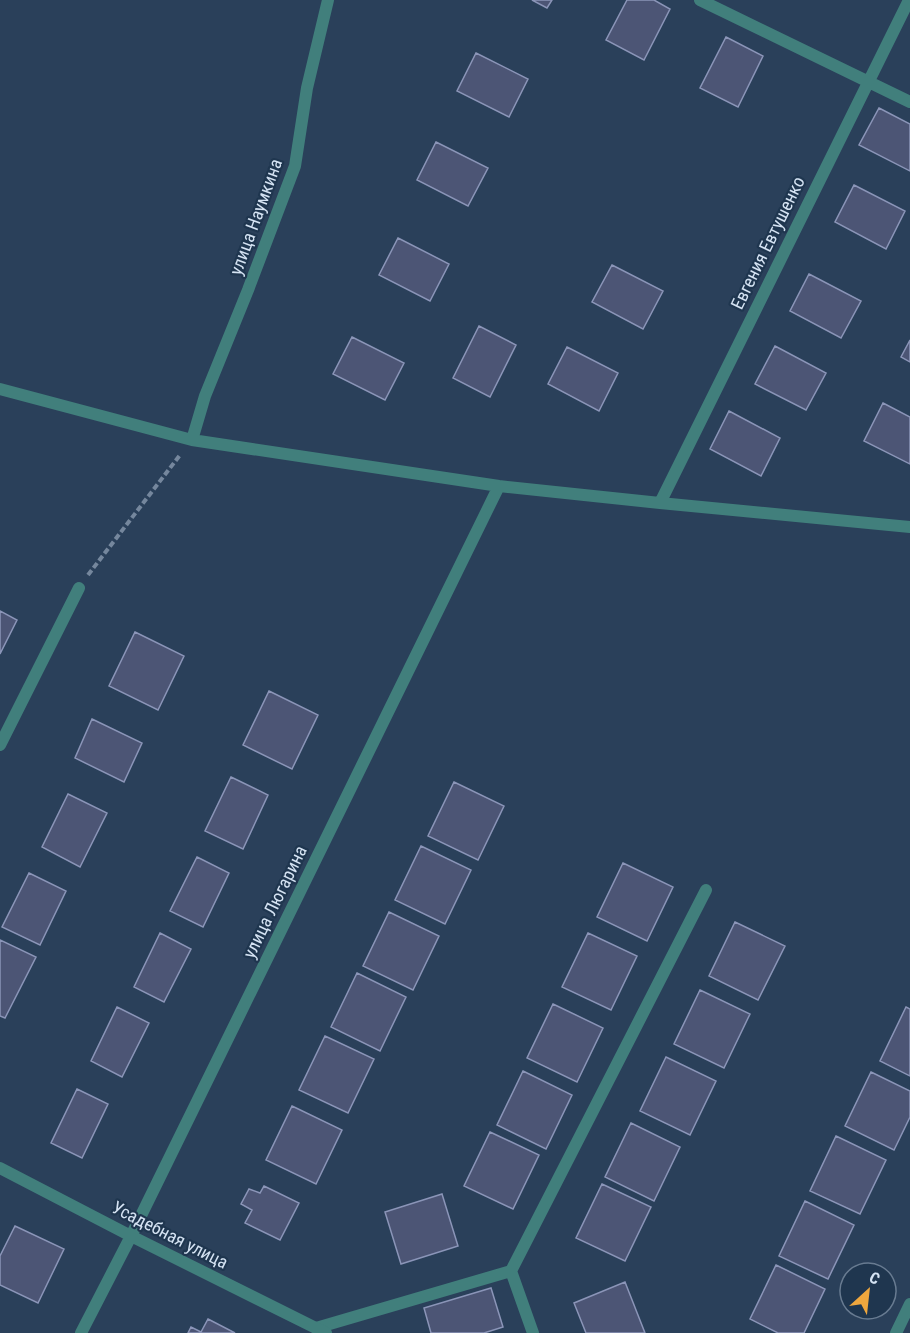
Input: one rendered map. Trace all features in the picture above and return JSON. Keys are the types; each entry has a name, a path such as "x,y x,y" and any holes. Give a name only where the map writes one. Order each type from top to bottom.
{"street":[{"name":"улица Наумкина","path":"192,440 205,396 296,166 307,88 328,0"},
{"path":"700,0 910,102"},
{"name":"Евгения Евтушенко","path":"660,503 909,0"},
{"path":"0,389 192,440 498,486 910,527"},
{"name":"улица Люгарина","path":"81,1333 131,1236 498,486"},
{"path":"0,745 79,588"},
{"path":"321,1330 511,1271 706,890"},
{"name":"Усадебная улица","path":"0,1168 321,1330"},
{"path":"511,1271 533,1333"},
{"path":"896,1333 910,1304"}],"path":[{"path":"79,588 192,440"}],"building":[{"path":"532,0 552,0 547,8"},
{"path":"627,0 654,0 670,9 644,60 606,40"},
{"path":"726,37 763,56 738,107 700,88"},
{"path":"476,53 528,79 509,117 457,91"},
{"path":"879,108 910,124 910,171 859,145"},
{"path":"436,142 488,168 468,206 417,180"},
{"path":"854,185 905,211 886,249 835,222"},
{"path":"398,238 449,264 430,301 379,275"},
{"path":"612,265 663,291 643,329 592,302"},
{"path":"809,274 861,301 841,338 790,311"},
{"path":"479,326 516,345 490,397 453,378"},
{"path":"352,337 404,363 385,400 333,374"},
{"path":"910,340 910,362 901,357"},
{"path":"775,346 826,373 806,410 755,384"},
{"path":"567,347 618,373 599,411 548,384"},
{"path":"883,403 910,417 910,464 864,441"},
{"path":"729,411 780,438 761,476 710,449"},
{"path":"0,611 17,620 0,654"},
{"path":"135,632 184,656 158,710 109,686"},
{"path":"269,691 318,715 292,769 243,745"},
{"path":"92,719 142,743 124,782 75,758"},
{"path":"231,777 268,795 243,849 205,831"},
{"path":"454,782 504,806 478,860 428,836"},
{"path":"68,794 107,813 80,867 42,847"},
{"path":"421,846 471,870 445,924 395,900"},
{"path":"197,857 229,873 203,927 170,911"},
{"path":"623,863 673,887 647,941 597,917"},
{"path":"29,873 66,891 40,945 2,927"},
{"path":"389,912 439,936 413,990 363,966"},
{"path":"735,922 785,946 758,1000 709,976"},
{"path":"160,933 191,949 164,1002 134,987"},
{"path":"588,933 637,956 611,1010 562,987"},
{"path":"0,940 36,957 5,1018 0,1016"},
{"path":"357,973 406,997 380,1051 331,1027"},
{"path":"700,990 750,1014 724,1068 674,1044"},
{"path":"553,1004 603,1028 577,1082 527,1058"},
{"path":"117,1007 149,1023 122,1077 91,1061"},
{"path":"906,1007 910,1009 910,1076 880,1061"},
{"path":"325,1036 374,1059 348,1113 299,1090"},
{"path":"666,1057 716,1081 690,1135 640,1111"},
{"path":"523,1071 572,1095 546,1149 497,1125"},
{"path":"871,1072 910,1091 910,1117 894,1150 845,1126"},
{"path":"77,1089 108,1104 82,1158 51,1143"},
{"path":"292,1106 342,1130 316,1184 266,1160"},
{"path":"631,1123 680,1147 654,1201 605,1177"},
{"path":"490,1132 539,1155 513,1209 464,1186"},
{"path":"836,1136 886,1160 860,1214 810,1191"},
{"path":"602,1184 651,1207 625,1261 576,1238"},
{"path":"264,1186 299,1203 280,1240 245,1223 252,1210 241,1204 249,1189 260,1193"},
{"path":"442,1194 458,1246 401,1264 385,1212"},
{"path":"805,1201 854,1225 828,1279 779,1256"},
{"path":"15,1226 64,1249 38,1303 0,1285 0,1256"},
{"path":"776,1265 825,1289 804,1333 778,1333 750,1319"},
{"path":"625,1282 645,1333 586,1333 574,1303"},
{"path":"491,1288 503,1327 484,1333 431,1333 424,1308"},
{"path":"208,1319 235,1333 188,1333 191,1327 201,1332"}]}
